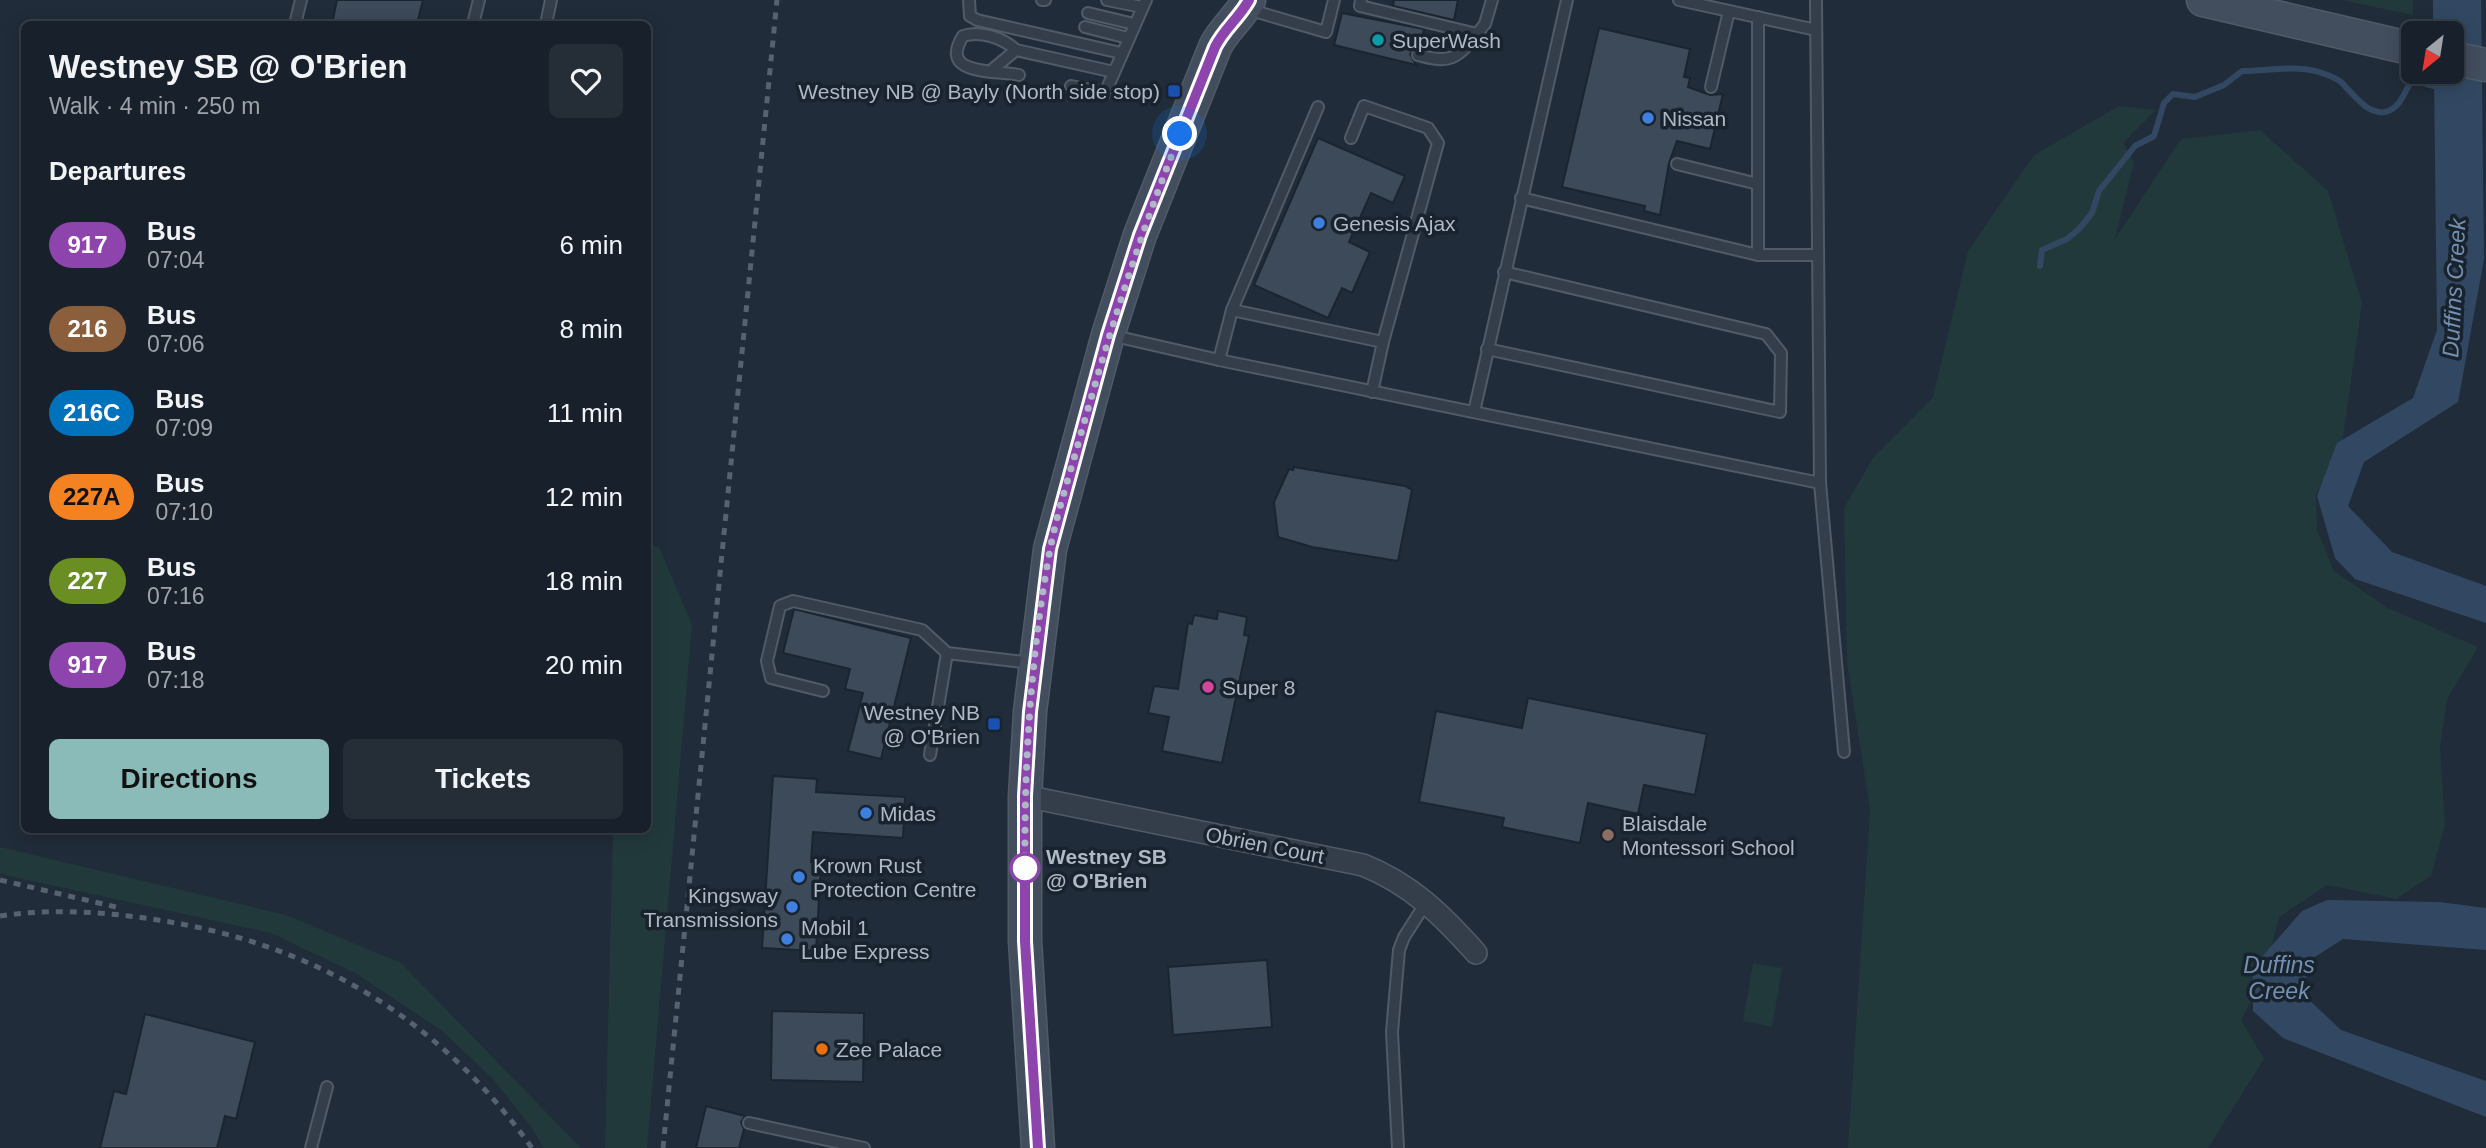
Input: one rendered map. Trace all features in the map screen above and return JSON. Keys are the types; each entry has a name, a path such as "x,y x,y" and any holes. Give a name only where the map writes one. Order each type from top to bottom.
{"main road":[{"path":"2203,0 2401,46"},
{"path":"1038,1148 1025,941 1025,796 1036,663 1050,549 1108,335 1140,235 1222,34 1220,7 1239,3"},
{"path":"2464,60 2486,65"}],"street":[{"name":"Obrien Court","path":"1025,796 1363,865 1385,874 1427,901 1476,953"}],"lane":[{"path":"296,21 301,0"},
{"path":"474,21 480,0"},
{"path":"547,21 551,0"},
{"path":"969,0 970,16 977,20 1121,53"},
{"path":"1071,86 1105,93 1144,4 1107,0"},
{"path":"1239,3 1331,34 1334,0"},
{"path":"1361,0 1360,6 1477,34"},
{"path":"1418,55 1439,61 1448,60 1461,53 1485,24 1492,0"},
{"path":"1474,412 1567,0"},
{"path":"1679,0 1816,30"},
{"path":"1816,0 1820,483 1844,752"},
{"path":"1711,87 1729,11"},
{"path":"1088,13 1134,24"},
{"path":"1758,17 1758,255"},
{"path":"1085,27 1128,38"},
{"path":"1019,75 993,69 976,71 962,66 957,56 957,45 963,36 974,32 1008,42 1016,50 1114,72"},
{"path":"993,69 1016,50"},
{"path":"1350,138 1364,106 1428,128 1438,143 1372,391"},
{"path":"1219,360 1232,310 1318,107"},
{"path":"1676,164 1758,184"},
{"path":"1521,198 1758,255 1818,255"},
{"path":"1487,349 1780,412 1781,353 1766,334 1504,272"},
{"path":"1232,310 1383,342"},
{"path":"1108,335 1820,483"},
{"path":"823,691 771,678 767,661 780,606 793,601 922,630 947,653 1036,663"},
{"path":"930,755 947,653"},
{"path":"1398,1148 1392,1032 1399,950 1404,937 1427,901"},
{"path":"311,1148 327,1087"},
{"path":"749,1123 813,1142 864,1148"}],"green space":[{"path":"2341,0 2413,0 2413,15"},
{"path":"2119,106 2156,110 2123,143 2134,162 2115,239 2181,139 2260,130 2328,191 2362,303 2341,451 2316,493 2317,530 2334,571 2388,608 2478,647 2447,699 2440,749 2445,824 2431,876 2396,899 2327,885 2279,917 2265,973 2241,1020 2264,1059 2208,1148 1848,1148 1870,810 1847,662 1844,508 1873,458 1933,397 1968,251 2034,155"},
{"path":"651,546 659,547 692,625 647,1148 605,1148 613,833 651,833"},
{"path":"0,847 286,915 401,963 581,1148 544,1148 532,1128 492,1078 441,1030 357,974 271,933 0,874"},
{"path":"1753,963 1782,968 1772,1027 1743,1021"}],"water":[{"name":"Duffins Creek","path":"2433,0 2481,0 2484,259 2458,402 2364,462 2348,506 2392,552 2486,586 2486,623 2355,579 2335,558 2317,496 2337,443 2413,398 2437,330 2434,84 2464,84 2464,21 2433,21"},
{"name":"Duffins Creek","path":"2327,900 2439,902 2486,908 2486,950 2343,939 2307,962 2306,997 2341,1030 2486,1081 2486,1117 2283,1038 2253,1011 2253,967 2302,911"}],"building":[{"path":"337,0 423,0 418,21 333,21"},
{"path":"1394,0 1458,0 1454,20 1393,6"},
{"name":"SuperWash","path":"1342,13 1424,29 1420,47 1410,54 1416,65 1334,45"},
{"name":"Nissan","path":"1599,28 1690,49 1684,77 1690,78 1688,87 1710,95 1723,94 1710,149 1677,141 1669,163 1660,215 1644,211 1645,206 1562,187"},
{"name":"Genesis Ajax","path":"1318,138 1405,176 1393,203 1371,193 1349,242 1370,252 1352,293 1342,288 1328,318 1254,285"},
{"path":"1294,467 1405,486 1412,490 1398,561 1312,547 1278,537 1274,502 1289,469 1293,470"},
{"path":"794,609 911,638 881,759 848,751 863,693 845,689 850,669 783,653"},
{"name":"Super 8","path":"1218,611 1247,617 1244,635 1249,636 1222,763 1162,751 1169,717 1148,713 1154,686 1178,689 1188,623 1192,624 1194,615 1217,619"},
{"path":"1528,698 1707,734 1695,795 1644,785 1638,814 1588,803 1580,843 1502,827 1504,818 1419,802 1436,711 1522,728"},
{"path":"773,776 817,779 816,792 905,797 903,838 813,832 811,862 821,863 816,951 762,948"},
{"path":"1267,960 1272,1027 1173,1035 1168,967"},
{"path":"772,1011 864,1013 863,1082 771,1080"},
{"path":"145,1014 255,1042 236,1119 225,1116 217,1148 100,1148 114,1091 126,1094"},
{"path":"706,1106 745,1116 741,1122 744,1129 739,1148 696,1148"}],"waterway":[{"path":"2040,266 2042,250 2067,239 2079,229 2092,213 2099,191 2135,146 2154,136 2164,103 2173,94 2195,97 2224,85 2242,71 2302,69 2337,79 2371,110 2387,112 2395,107 2412,80 2434,86"}],"railway":[{"path":"663,1148 777,0"},
{"path":"0,880 116,907"},
{"path":"0,916 79,912 158,920 215,931 270,948 321,969 369,995 415,1025 457,1061 496,1102 532,1148"}],"bus line":[{"name":"917","path":"1038,1148 1025,941 1025,796 1030,712 1050,549 1108,335 1140,235 1215,47 1222,34 1239,19 1249,0"}],"place":[{"name":"SuperWash","path":"1378,40"},
{"name":"Westney NB @ Bayly (North side stop)","path":"1174,91"},
{"name":"Nissan","path":"1648,118"},
{"name":"Genesis Ajax","path":"1319,223"},
{"name":"Super 8","path":"1208,687"},
{"name":"Westney NB @ O'Brien","path":"994,724"},
{"name":"Midas","path":"866,813"},
{"name":"Blaisdale Montessori School","path":"1608,835"},
{"name":"Westney SB @ O'Brien","path":"1025,868"},
{"name":"Krown Rust Protection Centre","path":"799,877"},
{"name":"Kingsway Transmissions","path":"792,907"},
{"name":"Mobil 1 Lube Express","path":"787,939"},
{"name":"Zee Palace","path":"822,1049"}],"route":[{"path":"1025,868 1025,796 1030,712 1050,549 1108,335 1140,235 1180,134"}]}
